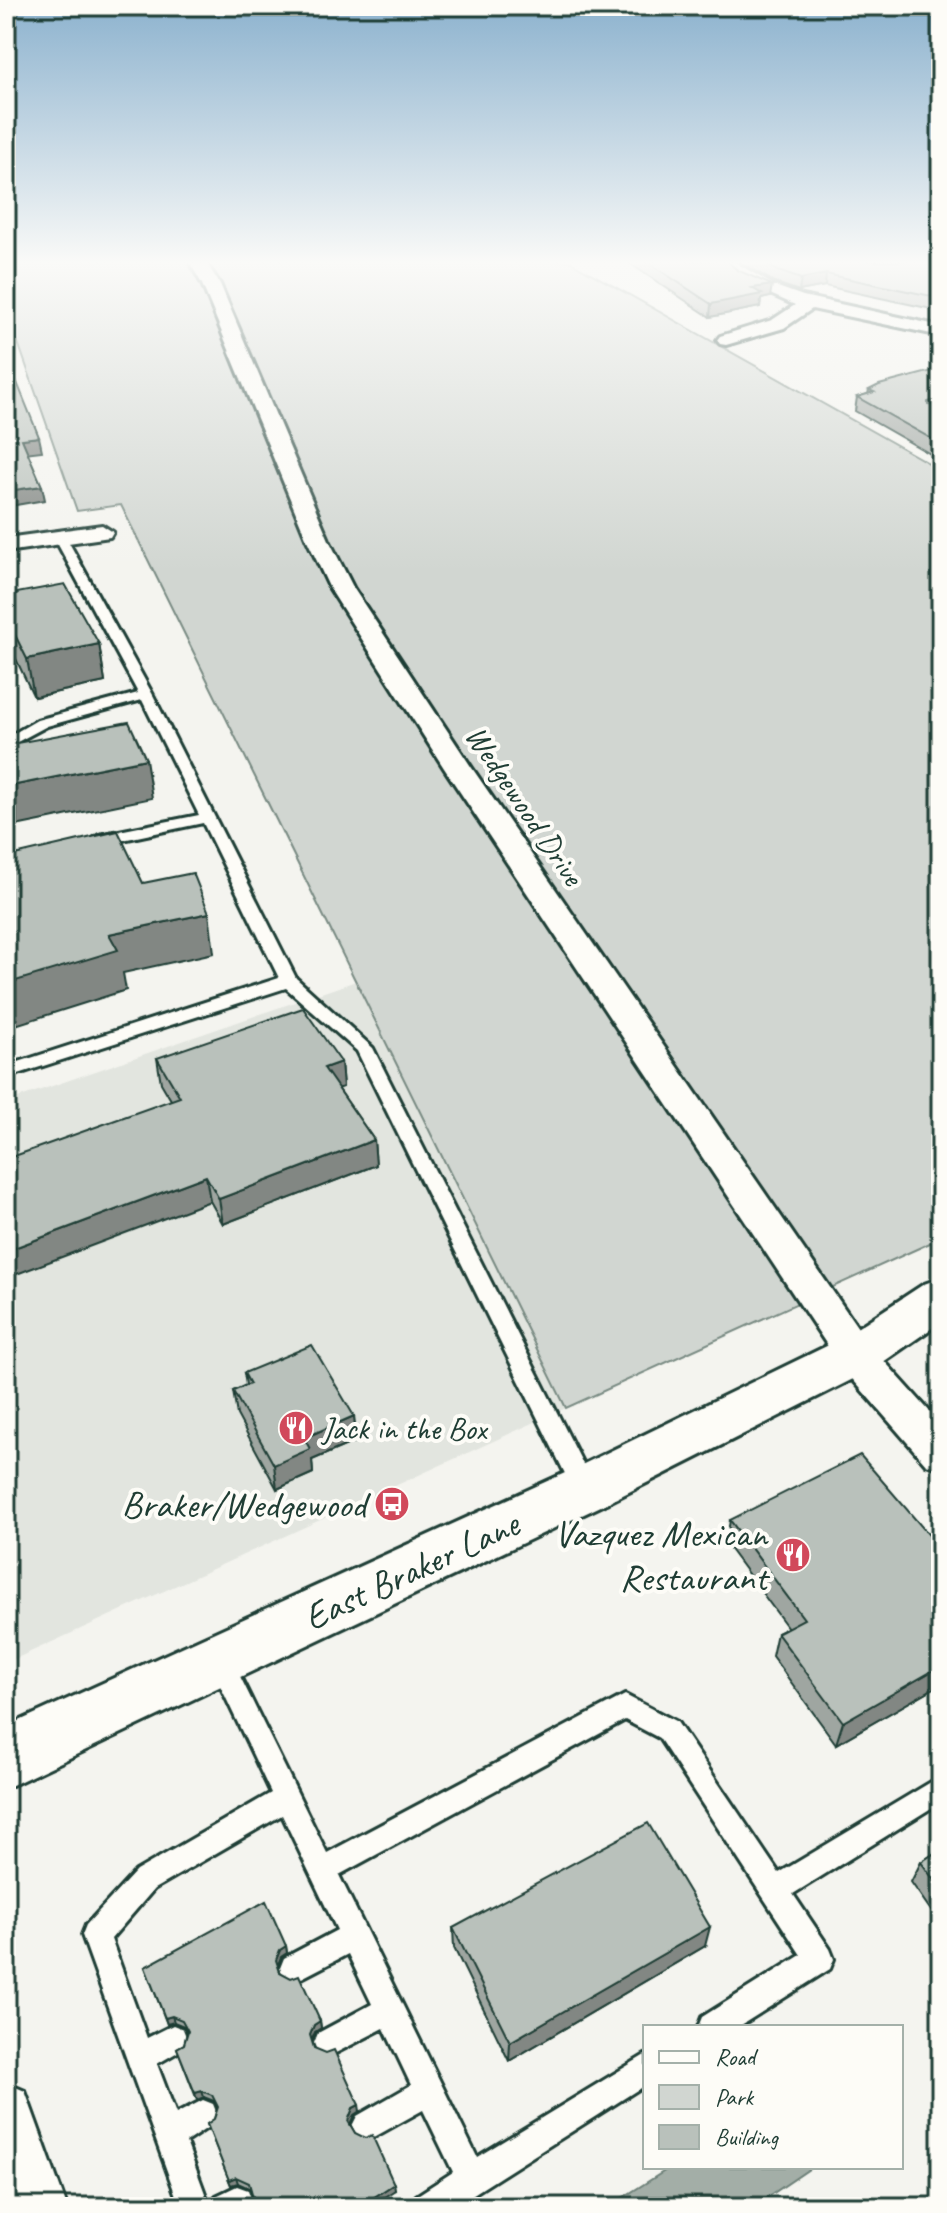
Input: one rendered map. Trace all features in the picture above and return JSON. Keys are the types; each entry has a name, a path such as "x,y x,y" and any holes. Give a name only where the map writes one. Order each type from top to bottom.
{"main road":[{"name":"East Braker Lane","path":"6,1758 584,1489 855,1355 941,1297"},
{"name":"East Braker Lane","path":"855,1355 941,1336"}],"street":[{"name":"Wedgewood Drive","path":"245,364 318,540 342,589 458,768 855,1355 941,1452"},
{"path":"6,545 102,532"},
{"path":"6,2110 39,2207"}],"lane":[{"path":"61,539 146,695 289,981 364,1048 584,1489"},
{"path":"6,744 42,723 146,695"},
{"path":"83,843 206,818"},
{"path":"6,1072 289,981"},
{"path":"220,1660 471,2177"},
{"path":"322,1870 625,1707 668,1730 820,1959 715,2025"},
{"path":"775,1890 941,1788"},
{"path":"195,2207 96,1935 145,1880 287,1798"},
{"path":"294,1968 354,1936"},
{"path":"328,2043 389,2010"},
{"path":"141,2057 173,2039"},
{"path":"427,2207 643,2070"},
{"path":"367,2126 429,2091"},
{"path":"168,2136 203,2114"}],"shaded area":[{"path":"356,981 566,1408 6,1663 6,1102"},
{"path":"668,2169 809,2169 753,2207 608,2207"}],"green space":[{"path":"26,364 753,364 941,470 941,1238 566,1408 121,505 77,511"}],"building":[{"path":"6,365 10,365 39,437 22,439 42,486 6,489"},
{"path":"932,371 941,376 941,399 928,402 928,405 941,406 941,444 857,397 874,392 869,390 879,385"},
{"path":"65,584 99,644 27,659 6,617 6,595"},
{"path":"129,722 146,759 6,787 6,745"},
{"path":"118,831 143,883 193,873 209,913 109,934 118,950 6,984 6,857"},
{"path":"303,1008 341,1062 324,1068 374,1140 219,1199 206,1176 6,1251 6,1159 180,1097 157,1058"},
{"name":"Jack in the Box","path":"312,1345 354,1416 304,1438 310,1449 274,1465 233,1391 250,1384 244,1373"},
{"path":"860,1455 941,1549 941,1666 843,1722 777,1633 804,1619 730,1520"},
{"path":"648,1823 710,1927 510,2042 453,1928"},
{"path":"941,1849 941,1890 921,1862"},
{"path":"266,1901 286,1946 280,1950 276,1960 280,1972 291,1978 299,1975 320,2021 314,2025 310,2035 314,2048 326,2053 334,2050 359,2105 353,2108 348,2121 355,2133 365,2138 372,2135 394,2184 359,2207 240,2207 239,2204 247,2204 253,2197 249,2183 236,2177 229,2180 207,2124 214,2119 218,2107 212,2095 202,2091 195,2093 177,2048 184,2044 188,2031 182,2020 172,2016 165,2018 145,1967"}],"place":[{"name":"Jack in the Box","path":"296,1428"},
{"name":"Braker/Wedgewood","path":"392,1504"},
{"name":"Vazquez Mexican Restaurant","path":"793,1555"}]}
